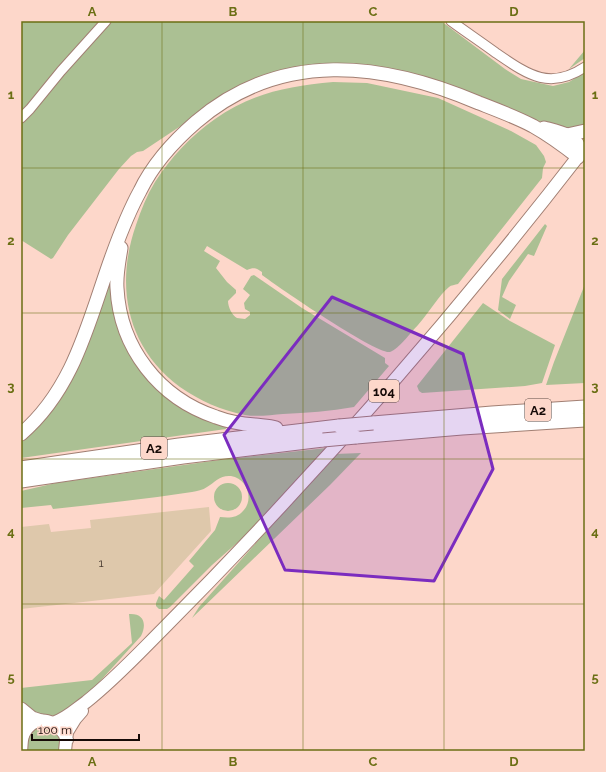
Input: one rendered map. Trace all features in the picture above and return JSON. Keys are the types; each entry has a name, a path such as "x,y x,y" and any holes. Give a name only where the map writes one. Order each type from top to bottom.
{"highway":[{"path":"21,434 31,426 50,404 64,382 76,357 98,300 112,256 137,196 150,172 175,141 206,113 224,101 250,88 276,78 303,72 348,69 395,75 423,82 465,97 531,125 581,153"},
{"path":"531,125 567,135 578,144 581,153"},
{"path":"567,135 585,131"},
{"path":"126,225 119,259 117,286 118,304 126,334 145,367 162,386 198,410 216,417 239,423 267,426 287,431"},
{"name":"A2","path":"21,468 179,444 287,431 492,413 585,407"},
{"name":"A2","path":"21,481 183,457 323,440 462,428 585,420"},
{"path":"21,488 46,483 63,474"},
{"path":"21,709 32,718 47,722"}],"main road":[{"name":"104","path":"22,750 22,728 28,728 34,723 62,720 97,693 232,558 358,421 486,273 581,153"},
{"name":"104","path":"66,746 67,732 97,693"},
{"path":"47,722 59,727 64,733 66,746"}],"street":[{"path":"21,118 106,21"},
{"path":"451,21 522,70 536,76 552,79 568,77 585,67"}],"highlighted area":[{"path":"332,297 463,354 493,469 434,581 285,570 224,435"}],"green space":[{"path":"21,21 441,21 505,69 521,79 553,86 569,82 585,72 585,125 570,129 538,121 447,84 420,76 373,66 338,64 304,65 263,75 241,86 143,151 137,152 131,156 119,169 51,259 21,240"},
{"path":"585,50 585,58 569,69"},
{"path":"333,82 367,83 438,98 511,131 536,145 544,156 546,162 543,168 542,178 458,284 445,290 422,321 397,348 390,352 381,350 367,343 327,319 262,275 262,272 255,268 247,270 207,246 204,251 220,261 216,268 227,282 236,290 236,293 228,301 233,315 237,318 245,319 250,315 250,312 245,309 244,303 250,295 243,289 251,276 254,275 302,308 385,358 385,363 389,366 354,407 318,412 250,416 203,401 180,387 162,371 147,353 137,334 130,314 126,292 126,270 130,248 142,208 149,192 168,164 190,140 215,119 243,103 271,92"},
{"path":"545,224 547,226 534,256 528,254 509,281 502,297 516,305 510,319 498,310 502,279"},
{"path":"110,274 133,358 225,423 226,429 21,458 21,438 45,414"},
{"path":"585,284 585,383 546,385 554,362"},
{"path":"483,303 510,321 555,345 542,383 525,386 422,393 419,391 417,386"},
{"path":"326,448 247,534 212,565 167,609 159,609 156,606 159,596 164,600 194,566 189,561 215,530 220,517 235,516 241,513 246,506 249,496 248,490 242,481 231,476 227,476 218,479 204,489 192,492 53,509 51,505 21,508 21,491 56,483 219,460"},
{"path":"361,453 330,485 192,618 199,607 335,454"},
{"path":"228,483 234,484 238,487 241,491 241,503 238,507 234,510 228,511 222,510 218,507 215,503 214,497 215,491 218,487 222,484"},
{"path":"129,614 138,615 143,620 144,627 141,636 84,699 60,716 36,715 30,712 21,703 21,688 92,680 132,643"},
{"path":"45,724 60,733 62,751 27,751 29,732"}],"building":[{"path":"209,507 211,531 154,594 21,609 21,527 49,524 51,532 91,528 90,520"}]}
